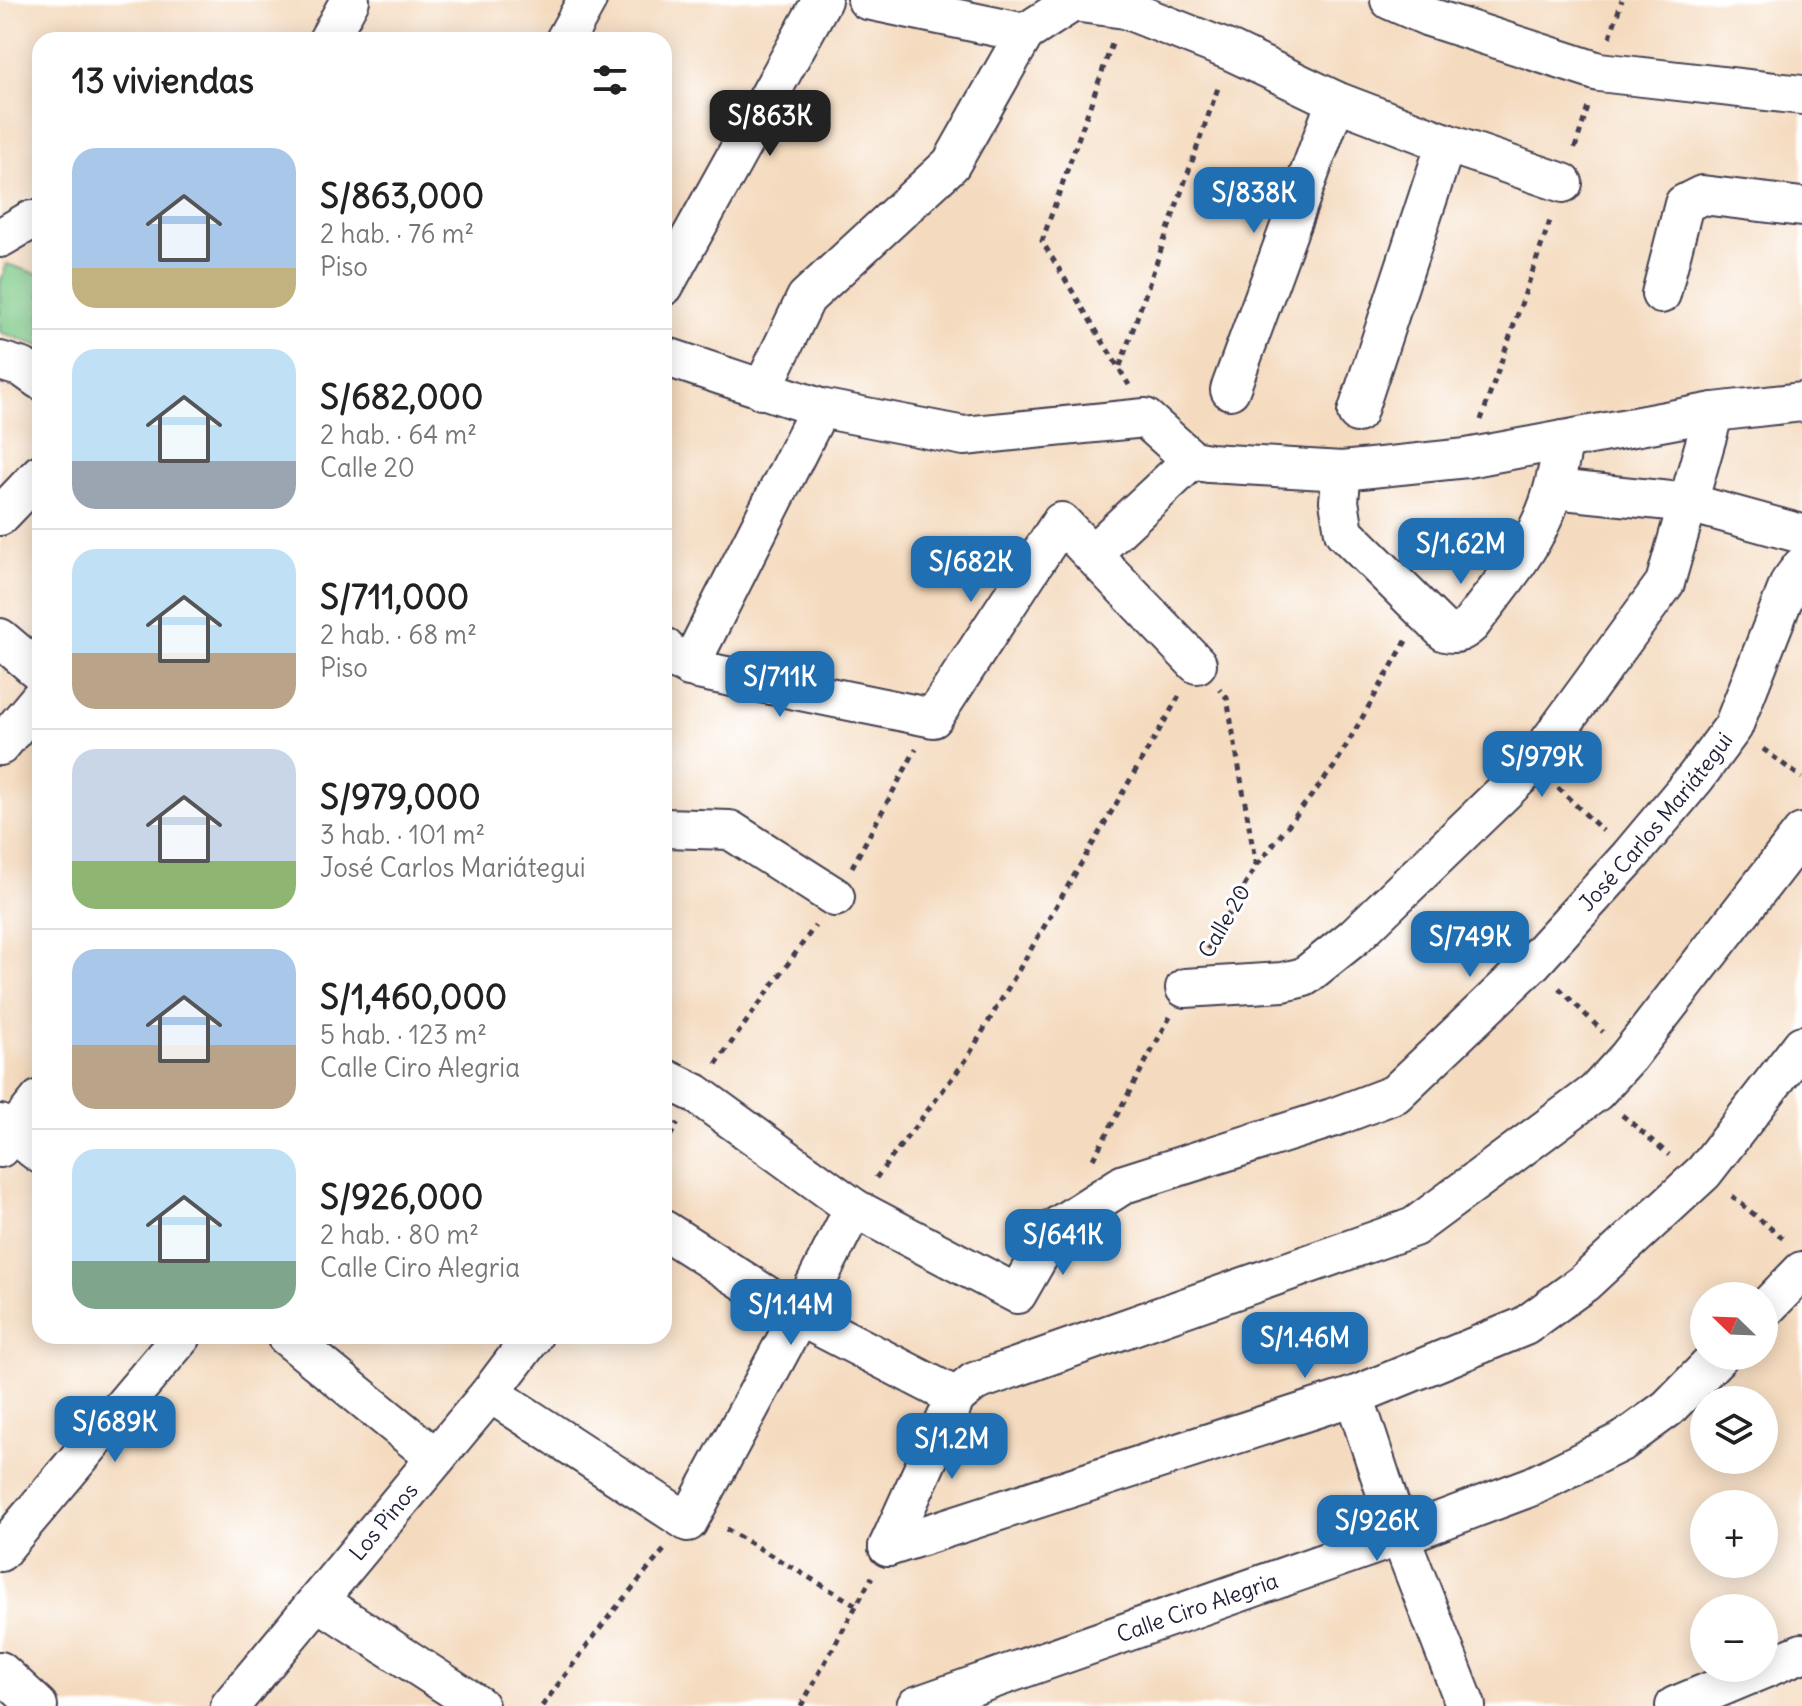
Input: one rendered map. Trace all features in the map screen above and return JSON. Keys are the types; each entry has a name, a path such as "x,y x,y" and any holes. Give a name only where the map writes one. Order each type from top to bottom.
{"street":[{"path":"332,32 350,0"},
{"path":"569,32 587,0"},
{"path":"672,272 822,0"},
{"path":"867,0 1025,33"},
{"path":"1390,0 1429,17 1599,72 1802,95"},
{"path":"762,390 806,298 951,164 1025,33 1073,2 1125,9 1231,51 1336,101 1563,183"},
{"path":"1230,390 1336,101"},
{"path":"1357,413 1446,143"},
{"path":"1661,294 1684,204 1702,195 1802,207"},
{"path":"0,238 32,220"},
{"path":"0,341 3,339 32,349"},
{"path":"672,359 820,408 964,436 1145,418 1192,460 1342,471 1467,458 1714,412 1802,402"},
{"path":"0,361 32,374"},
{"path":"820,408 676,657 933,718 1061,522 1197,664"},
{"path":"1185,988 1283,982 1304,977 1354,937 1533,764 1665,583 1714,412"},
{"path":"1342,471 1339,501 1344,532 1445,632 1453,634 1463,632 1525,551 1543,519 1554,489 1564,440"},
{"path":"1092,554 1192,460"},
{"path":"0,516 32,482"},
{"path":"1554,489 1689,503 1802,534"},
{"name":"José Carlos Mariátegui","path":"854,1208 1017,1294 1055,1228 1124,1184 1332,1118 1395,1094 1533,962 1629,857 1696,777 1733,727 1795,580"},
{"path":"0,638 32,665"},
{"path":"0,746 32,708"},
{"path":"672,828 730,830 835,897"},
{"path":"888,1547 965,1390 1414,1227 1596,1092 1628,1057 1802,833"},
{"path":"888,1547 1354,1396 1525,1326 1584,1283 1700,1176 1802,1045"},
{"path":"490,1393 691,1516 854,1208 695,1093 672,1082"},
{"path":"13,1140 32,1111"},
{"path":"672,1235 799,1316 965,1390"},
{"path":"1778,1287 1796,1257"},
{"path":"0,1552 175,1344"},
{"path":"296,1344 436,1458"},
{"name":"Los Pinos","path":"230,1706 490,1393 527,1344"},
{"name":"Calle Ciro Alegria","path":"923,1705 1533,1486 1623,1441 1668,1408 1705,1370"},
{"path":"1354,1396 1400,1536 1466,1706"},
{"path":"318,1601 479,1706"},
{"path":"1675,1706 1802,1653"},
{"path":"0,1671 36,1705"}],"path":[{"path":"1467,458 1563,183 1622,0"},
{"path":"1125,9 1042,241 1120,367 1145,418"},
{"path":"1120,367 1231,51"},
{"path":"1256,866 1334,767 1423,611"},
{"path":"854,1208 966,1060 1197,664"},
{"name":"Calle 20","path":"1091,1162 1185,988 1256,866 1227,698 1197,664"},
{"path":"1733,727 1802,778"},
{"path":"1533,764 1629,857"},
{"path":"1533,962 1628,1057"},
{"path":"1596,1092 1796,1257"},
{"path":"542,1706 611,1614 691,1516 856,1605"},
{"path":"801,1706 888,1547"}],"green space":[{"path":"7,264 32,272 32,343 0,332 0,283"}]}
